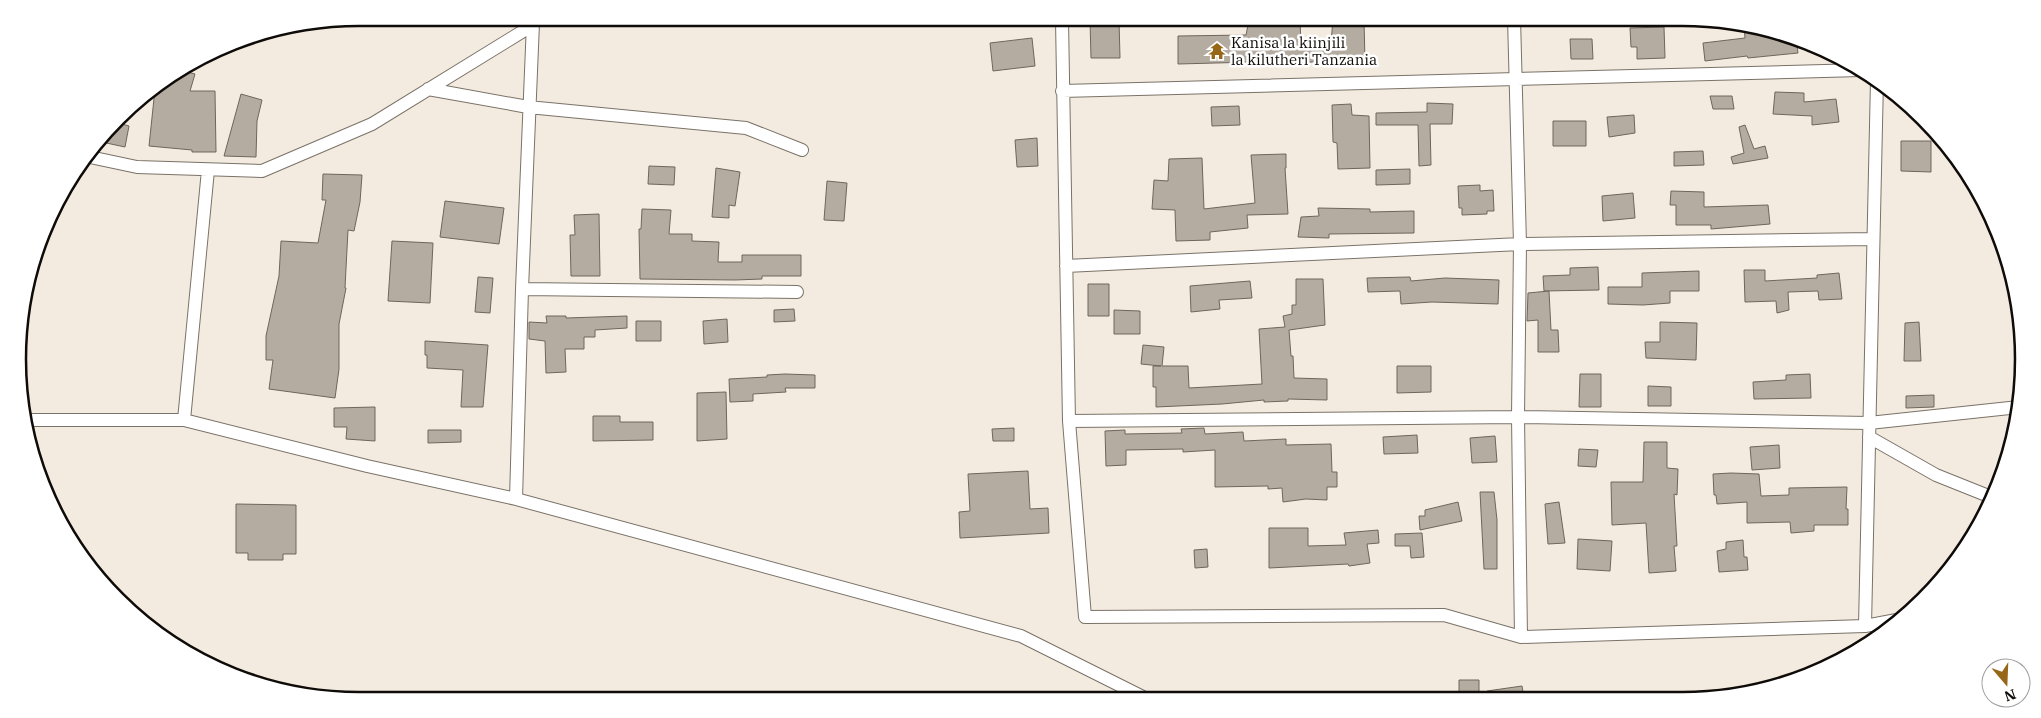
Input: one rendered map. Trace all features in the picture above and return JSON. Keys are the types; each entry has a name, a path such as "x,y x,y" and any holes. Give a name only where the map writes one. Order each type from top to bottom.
{"street":[{"path":"94,158 137,167 262,172 372,124 530,26"},
{"path":"516,499 528,107 533,26"},
{"path":"1062,26 1069,421 1085,617 1444,615 1521,637 1865,626 1886,622"},
{"path":"1514,26 1520,244 1518,417 1521,637"},
{"path":"1062,91 1847,70"},
{"path":"1865,626 1876,88"},
{"path":"428,89 528,107 746,128 802,150"},
{"path":"184,420 208,170"},
{"path":"1066,266 1520,244 1874,239"},
{"path":"522,289 797,292"},
{"path":"1069,421 1518,417 1870,422 2011,408"},
{"path":"32,420 184,420 367,466 516,499 1021,636 1133,692"},
{"path":"1869,437 1936,475 1985,495"}],"building":[{"path":"1090,26 1119,26 1120,58 1091,58"},
{"path":"1248,26 1300,26 1301,45 1331,43 1332,26 1364,26 1365,63 1333,64 1333,61 1291,63 1291,61 1178,64 1178,36 1246,35"},
{"path":"1664,27 1665,58 1637,59 1637,47 1631,47 1630,28"},
{"path":"1745,33 1768,38 1797,47 1798,53 1705,61 1703,43 1745,38"},
{"path":"1032,38 1035,66 993,71 990,43"},
{"path":"1570,39 1592,39 1593,59 1571,59"},
{"path":"190,73 195,74 190,91 215,91 216,152 192,152 192,150 149,146 154,97 156,95"},
{"path":"1775,92 1804,93 1804,102 1836,99 1839,122 1812,125 1812,116 1773,114"},
{"path":"241,94 262,100 257,121 256,157 224,156"},
{"path":"1710,96 1732,96 1734,109 1713,109"},
{"path":"1427,103 1453,104 1452,124 1430,124 1431,165 1419,166 1418,125 1376,125 1376,113 1427,112"},
{"path":"1351,104 1352,115 1369,116 1370,168 1338,169 1337,143 1333,142 1332,105"},
{"path":"1239,106 1240,125 1212,126 1211,107"},
{"path":"1634,115 1635,133 1609,137 1607,117"},
{"path":"1553,121 1586,121 1586,146 1553,146"},
{"path":"124,124 129,126 125,147 106,143"},
{"path":"1745,125 1754,149 1765,146 1768,158 1733,164 1731,157 1744,153 1739,127"},
{"path":"1037,138 1038,166 1017,167 1015,140"},
{"path":"1901,141 1931,141 1931,172 1901,171"},
{"path":"1703,151 1704,165 1674,166 1674,152"},
{"path":"1286,154 1288,214 1247,215 1248,228 1210,232 1210,240 1176,241 1175,210 1152,209 1154,180 1168,181 1169,159 1202,158 1204,209 1255,203 1251,155"},
{"path":"649,166 675,167 674,185 648,184"},
{"path":"716,168 740,172 735,206 729,205 729,218 712,217"},
{"path":"1410,169 1410,184 1376,185 1376,170"},
{"path":"323,174 362,175 360,202 354,231 348,230 346,288 339,324 339,369 335,398 269,389 273,360 266,360 266,336 279,276 281,241 318,243 326,200 322,200"},
{"path":"827,181 847,183 844,221 824,220"},
{"path":"1480,185 1480,191 1493,190 1494,211 1487,211 1487,214 1462,215 1462,208 1459,208 1458,186"},
{"path":"1671,191 1704,192 1704,207 1768,205 1770,224 1711,229 1711,225 1676,225 1676,205 1670,205"},
{"path":"1633,193 1635,218 1603,221 1602,196"},
{"path":"445,201 504,208 499,244 440,237"},
{"path":"1318,208 1370,209 1370,212 1414,211 1414,233 1329,234 1329,238 1298,237 1301,217 1319,216"},
{"path":"642,209 671,210 669,234 692,234 692,241 719,242 718,262 742,262 742,255 801,255 801,276 762,276 762,279 735,280 640,279 639,229 641,229"},
{"path":"599,214 600,276 571,276 570,235 575,235 574,215"},
{"path":"392,241 433,243 430,303 388,301"},
{"path":"1598,267 1599,290 1544,291 1543,276 1570,275 1570,268"},
{"path":"1744,270 1765,270 1765,281 1817,278 1817,275 1839,273 1842,299 1819,300 1818,291 1788,292 1789,310 1777,313 1776,301 1745,302"},
{"path":"1699,271 1699,291 1670,291 1670,303 1643,305 1608,304 1608,287 1642,287 1642,273"},
{"path":"478,277 493,278 490,313 475,312"},
{"path":"1410,277 1411,281 1445,278 1499,280 1498,304 1432,302 1401,304 1400,291 1368,292 1367,278"},
{"path":"1296,279 1323,279 1325,325 1289,330 1294,378 1327,379 1327,400 1288,399 1288,401 1264,402 1264,400 1156,407 1156,387 1153,387 1153,366 1161,366 1141,364 1143,345 1164,347 1162,366 1188,366 1189,388 1262,384 1259,329 1285,327 1283,316 1292,314 1292,305 1296,305"},
{"path":"1250,281 1252,298 1219,300 1220,309 1191,312 1190,286"},
{"path":"1088,284 1109,284 1109,316 1088,316"},
{"path":"1549,291 1551,330 1558,330 1559,352 1538,352 1538,320 1527,321 1528,293"},
{"path":"794,309 795,321 774,322 774,310"},
{"path":"1114,310 1140,311 1140,334 1114,334"},
{"path":"546,316 566,316 566,318 627,316 627,328 595,330 595,337 584,337 584,349 565,349 566,372 546,373 545,341 529,339 529,322 547,323"},
{"path":"727,319 728,342 704,344 703,321"},
{"path":"636,321 661,321 661,341 636,341"},
{"path":"1660,322 1697,323 1696,360 1646,358 1645,342 1660,342"},
{"path":"1919,322 1921,361 1904,361 1905,323"},
{"path":"425,341 488,345 483,407 461,407 463,370 427,368"},
{"path":"1397,366 1431,366 1431,392 1397,393"},
{"path":"785,374 815,375 815,388 785,388 786,392 753,394 753,401 730,402 729,379"},
{"path":"1580,374 1601,374 1601,407 1579,407"},
{"path":"1810,374 1811,398 1754,399 1753,382 1786,380 1786,375"},
{"path":"1648,386 1671,387 1671,406 1648,406"},
{"path":"726,392 727,439 697,441 697,393"},
{"path":"1934,395 1934,407 1906,408 1906,396"},
{"path":"375,407 375,441 346,439 347,427 334,427 334,408"},
{"path":"593,416 620,416 620,422 653,422 653,440 593,441"},
{"path":"1014,428 1014,441 993,441 992,429"},
{"path":"1204,428 1205,434 1243,432 1244,441 1286,439 1286,445 1331,444 1332,472 1337,472 1337,487 1327,487 1327,500 1306,499 1283,502 1282,488 1268,489 1268,486 1215,487 1215,450 1183,452 1183,449 1126,450 1126,465 1106,466 1105,431 1125,430 1125,434 1182,433 1181,429"},
{"path":"428,430 461,430 461,442 428,443"},
{"path":"1417,435 1418,453 1384,454 1383,437"},
{"path":"1495,436 1497,462 1472,463 1470,438"},
{"path":"1644,442 1667,442 1667,468 1678,469 1677,495 1674,494 1677,546 1674,546 1676,571 1649,573 1646,523 1612,525 1611,482 1643,482"},
{"path":"1779,445 1780,468 1752,470 1750,447"},
{"path":"1579,449 1598,450 1596,467 1578,466"},
{"path":"1028,471 1030,509 1048,508 1049,533 960,538 959,512 970,511 968,474"},
{"path":"1713,474 1759,474 1761,496 1789,495 1789,488 1847,487 1846,509 1848,509 1848,525 1814,525 1814,531 1791,533 1790,522 1747,523 1747,502 1717,504 1716,495 1714,495"},
{"path":"1480,492 1494,492 1497,520 1497,569 1484,569"},
{"path":"1458,502 1462,521 1420,530 1419,516 1425,516 1425,510"},
{"path":"1559,502 1565,543 1548,544 1545,504"},
{"path":"236,504 296,505 296,554 283,554 283,560 248,560 248,553 236,553"},
{"path":"1269,528 1308,528 1308,546 1346,545 1344,533 1378,530 1379,543 1367,544 1370,563 1349,566 1348,564 1269,568"},
{"path":"1422,533 1424,557 1411,558 1410,546 1395,546 1395,534"},
{"path":"1578,539 1612,541 1610,571 1577,569"},
{"path":"1743,540 1744,557 1747,557 1748,570 1719,572 1717,551 1726,549 1726,542"},
{"path":"1207,549 1208,567 1195,568 1194,550"},
{"path":"1459,680 1479,680 1479,692 1459,692"},
{"path":"1522,686 1523,692 1487,692"}],"place":[{"name":"Kanisa la kiinjili la kilutheri Tanzania","path":"1217,51"}]}
